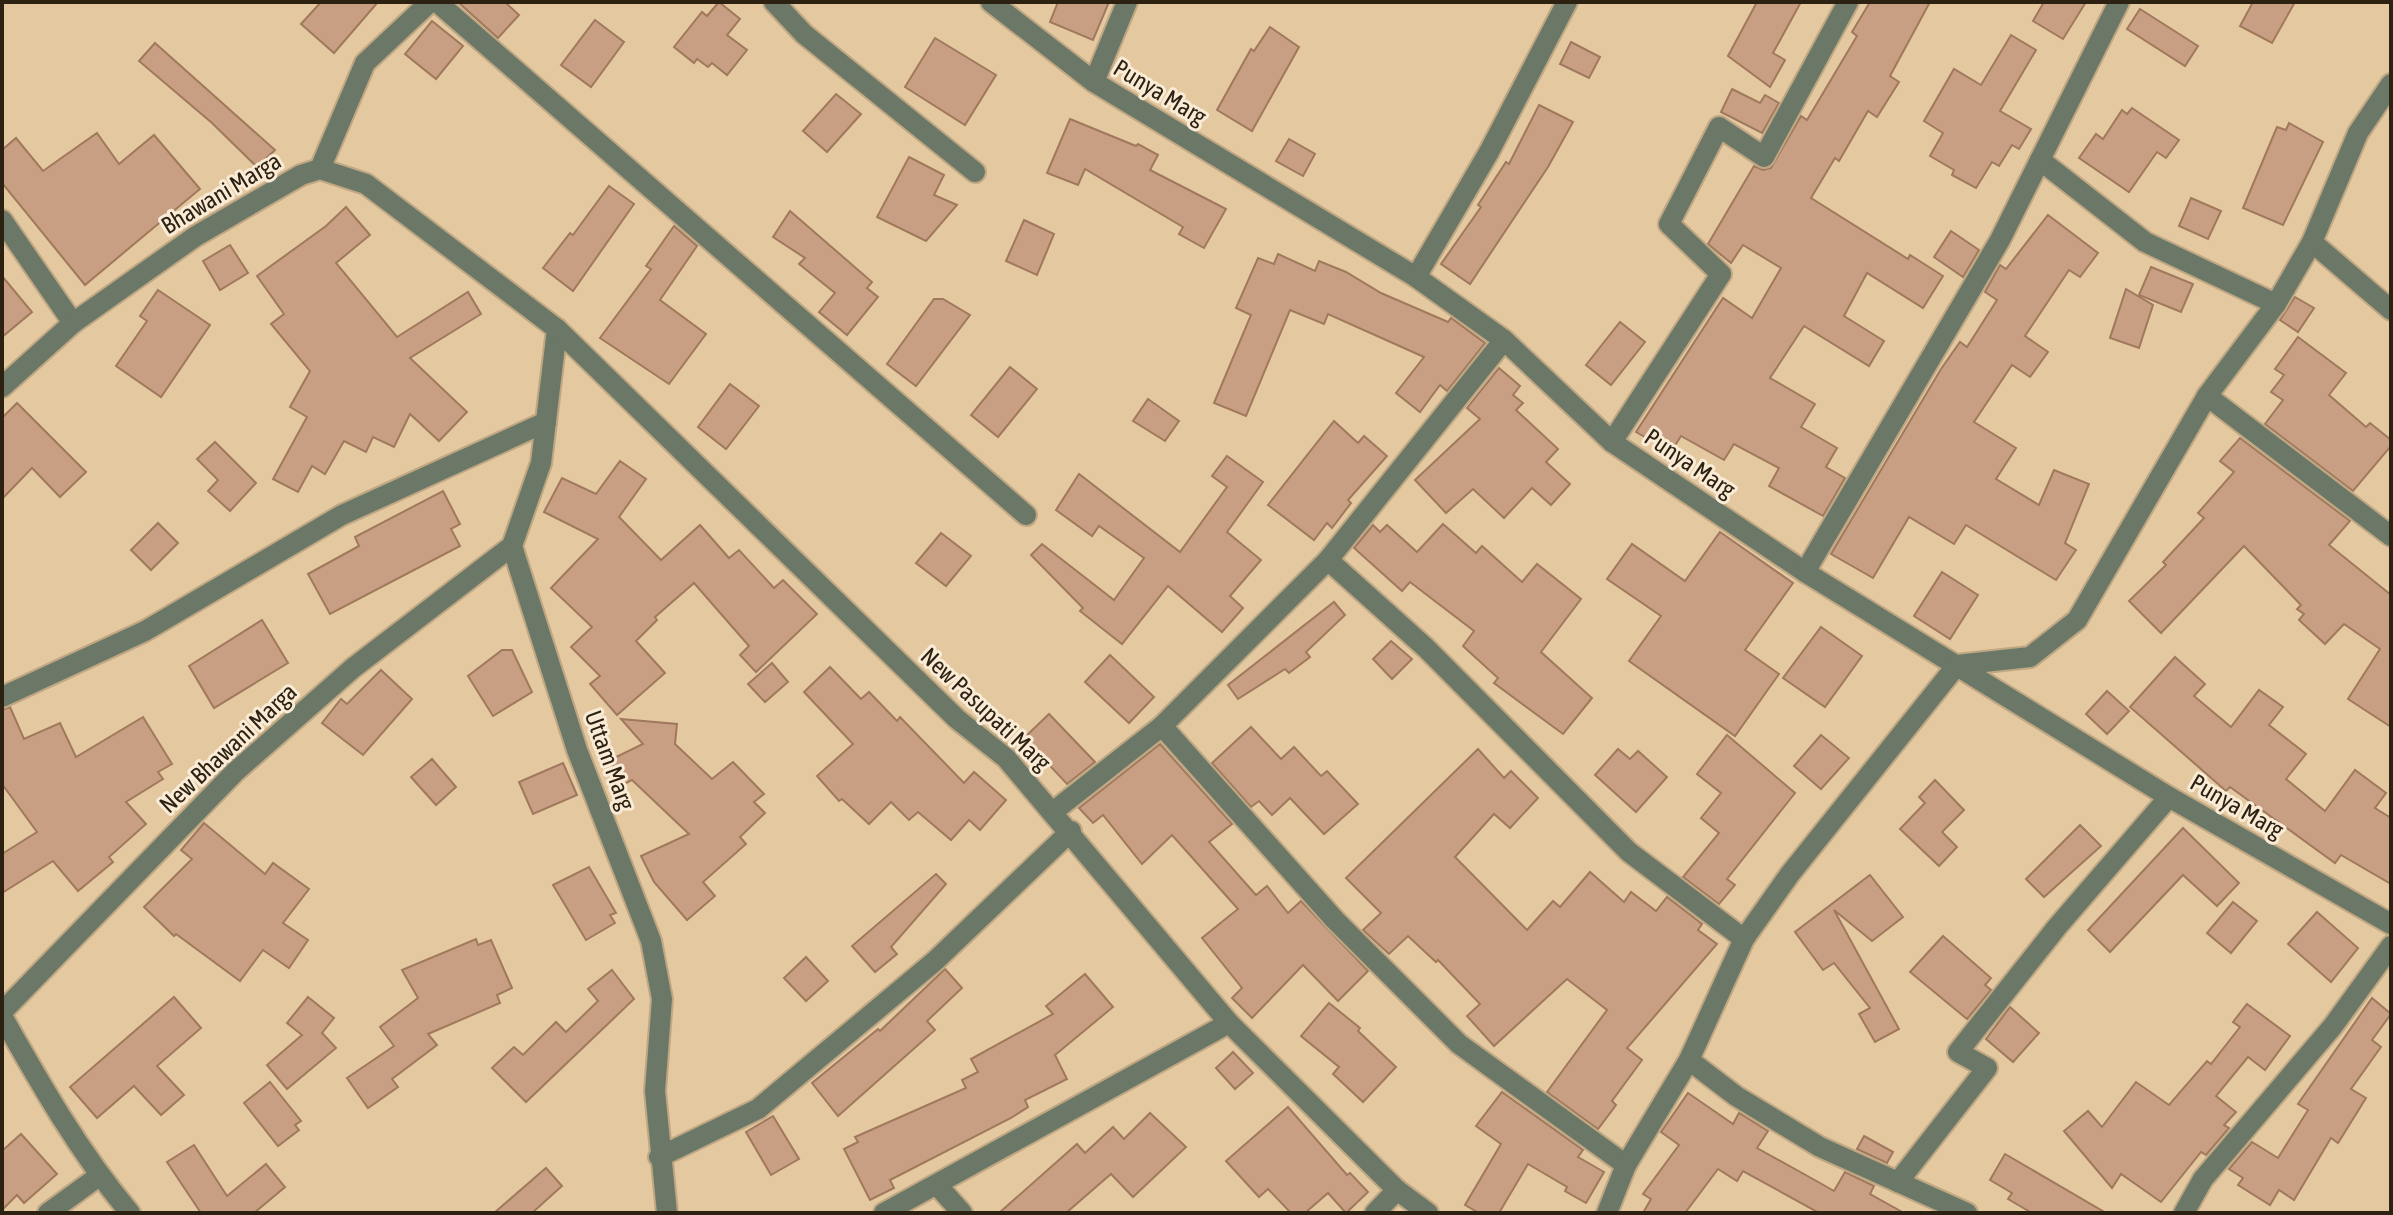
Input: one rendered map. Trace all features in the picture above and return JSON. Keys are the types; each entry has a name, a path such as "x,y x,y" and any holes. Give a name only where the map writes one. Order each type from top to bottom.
{"street":[{"path":"320,169 365,63 430,2"},
{"path":"437,2 1026,515"},
{"path":"774,2 804,34 975,172"},
{"name":"Punya Marg","path":"991,2 1094,82 1416,277 1504,340 1612,442 1805,572 2169,797 2391,924"},
{"path":"1094,82 1127,2"},
{"path":"1416,277 1489,152 1567,2"},
{"path":"1612,442 1721,274 1669,224 1719,127 1764,157 1848,2"},
{"path":"1805,572 2000,240 2119,2"},
{"path":"1607,1213 1626,1165 1689,1060 1744,939 1790,874 1957,665 2030,657 2077,620 2207,396 2276,304 2312,242 2358,133 2391,84"},
{"path":"2040,160 2145,242 2276,304"},
{"name":"Bhawani Marga","path":"2,387 73,323 196,236 301,175 320,169 366,184 557,329"},
{"path":"2,220 73,323"},
{"path":"2312,242 2391,310"},
{"path":"512,546 541,463 557,329"},
{"name":"New Pasupati Marg","path":"557,329 957,719 1006,758 1071,831 1229,1023 1397,1190 1428,1213"},
{"path":"1054,811 1162,726 1328,560 1504,340"},
{"path":"2207,396 2391,536"},
{"path":"2,697 145,631 342,515 546,422"},
{"name":"New Bhawani Marga","path":"2,1014 235,772 353,668 512,546"},
{"name":"Uttam Marg","path":"512,546 577,750 651,941 662,999 655,1091 659,1157 667,1213"},
{"path":"1328,560 1426,648 1629,852 1744,939"},
{"path":"1162,726 1335,920 1459,1044 1626,1165"},
{"path":"1898,1182 1987,1068 1958,1052 2057,927 2169,797"},
{"path":"659,1157 758,1109 935,961 1071,831"},
{"path":"2184,1213 2203,1179 2333,1026 2391,946"},
{"path":"2,1014 99,1176 130,1213"},
{"path":"884,1213 1229,1023"},
{"path":"1689,1060 1736,1096 1820,1147 1967,1213"},
{"path":"48,1213 99,1176"},
{"path":"938,1186 962,1213"},
{"path":"1375,1213 1397,1190"}],"building":[{"path":"321,2 378,2 334,53 301,24"},
{"path":"458,2 505,2 519,15 498,38"},
{"path":"719,2 740,19 727,35 747,50 727,75 712,63 708,67 697,59 694,63 674,47 702,12 707,16"},
{"path":"1058,2 1109,2 1093,40 1050,22"},
{"path":"1757,2 1801,2 1773,53 1785,60 1770,87 1728,56"},
{"path":"1870,2 1930,2 1890,76 1899,82 1877,117 1868,111 1839,161 1835,158 1811,198 1908,259 1910,255 1943,276 1923,308 1867,273 1844,316 1884,341 1869,366 1804,326 1770,378 1815,404 1801,427 1837,448 1826,467 1845,478 1823,516 1769,486 1779,468 1734,444 1724,460 1681,436 1671,452 1636,432 1723,298 1752,318 1781,268 1743,245 1731,263 1708,244 1754,166 1763,170 1771,168 1801,116 1807,120 1857,36 1852,32"},
{"path":"2044,2 2086,2 2063,39 2033,21"},
{"path":"2253,2 2295,2 2272,43 2240,26"},
{"path":"2140,9 2198,46 2185,66 2127,29"},
{"path":"595,20 624,42 591,87 561,65"},
{"path":"432,21 463,46 436,79 405,54"},
{"path":"1270,27 1299,47 1252,131 1217,110 1251,49 1254,51"},
{"path":"2011,35 2036,50 2000,111 2031,129 2019,149 2012,145 1999,166 1992,162 1976,188 1952,175 1954,170 1930,156 1943,133 1924,121 1954,69 1981,85"},
{"path":"935,38 996,75 965,125 905,87"},
{"path":"1571,42 1600,57 1589,78 1560,64"},
{"path":"155,43 275,150 257,167 212,123 139,61"},
{"path":"1732,89 1760,103 1765,95 1779,103 1762,133 1721,112"},
{"path":"836,94 861,114 827,152 803,131"},
{"path":"1539,105 1573,122 1548,167 1470,284 1441,264 1481,207 1478,205 1506,162 1509,164"},
{"path":"2132,108 2179,140 2166,158 2157,152 2129,192 2079,158 2096,134 2103,139 2122,110 2127,114"},
{"path":"1070,119 1136,146 1138,144 1158,155 1150,170 1226,209 1204,248 1179,234 1183,227 1085,169 1078,185 1047,173"},
{"path":"2289,123 2323,142 2283,225 2243,208 2277,127 2286,130"},
{"path":"97,133 119,164 154,135 200,189 85,285 2,183 2,150 16,138 43,171"},
{"path":"1289,139 1315,154 1303,176 1276,161"},
{"path":"909,157 944,175 934,195 957,205 926,241 877,217"},
{"path":"609,186 634,204 573,291 543,268 570,233 573,235"},
{"path":"2191,198 2221,211 2208,239 2179,226"},
{"path":"346,207 370,235 336,263 397,337 468,292 481,314 410,358 467,412 439,441 410,414 394,447 373,437 366,452 344,441 325,474 312,466 298,492 273,479 307,417 290,407 310,371 271,324 284,314 257,276 326,226"},
{"path":"790,211 872,282 867,288 878,297 847,335 819,312 835,293 799,264 805,258 773,237"},
{"path":"2048,215 2098,253 2080,277 2069,270 2025,336 2048,352 2030,377 2012,365 1974,422 2016,448 1996,479 2039,505 2054,470 2089,484 2065,543 2076,550 2056,580 1966,525 1954,544 1909,517 1873,578 1831,554 1941,369 1960,342 1967,347 1997,300 1985,292 2000,265 2006,269"},
{"path":"1024,220 1054,234 1037,275 1006,261"},
{"path":"674,226 697,246 660,300 706,334 669,384 600,338 651,269 646,266"},
{"path":"1951,231 1979,250 1963,277 1934,257"},
{"path":"230,245 248,273 220,290 203,261"},
{"path":"1278,254 1315,271 1319,261 1346,272 1381,293 1448,322 1451,318 1485,343 1447,391 1440,385 1420,412 1396,393 1424,357 1328,314 1324,324 1290,310 1246,416 1214,403 1251,315 1236,308 1258,258 1274,264"},
{"path":"2151,267 2193,284 2181,312 2139,295"},
{"path":"2,276 32,312 2,337"},
{"path":"2126,289 2153,305 2139,348 2110,338"},
{"path":"158,290 210,325 161,397 116,366 147,321 140,316"},
{"path":"2295,297 2314,308 2298,332 2280,320"},
{"path":"934,299 943,299 970,315 916,386 887,364"},
{"path":"1620,322 1645,342 1611,385 1586,365"},
{"path":"2298,337 2346,373 2329,395 2366,427 2370,423 2391,440 2391,446 2353,491 2265,424 2283,400 2271,392 2284,375 2275,369"},
{"path":"1010,367 1037,389 998,437 971,415"},
{"path":"1499,368 1520,386 1513,395 1523,403 1516,410 1558,449 1546,462 1570,484 1551,505 1532,488 1504,518 1473,489 1446,513 1415,480 1480,419 1467,408"},
{"path":"730,384 759,406 726,449 698,427"},
{"path":"1148,399 1179,421 1165,441 1133,421"},
{"path":"17,403 86,472 60,497 32,468 2,499 2,418"},
{"path":"1334,421 1358,443 1364,436 1387,456 1348,500 1351,503 1332,528 1327,523 1314,540 1268,505"},
{"path":"2240,438 2350,521 2329,545 2391,595 2391,727 2348,699 2380,649 2344,624 2325,644 2299,620 2304,614 2297,609 2301,605 2244,546 2161,633 2129,601 2166,565 2163,562 2204,518 2198,513 2234,472 2220,461"},
{"path":"215,442 256,483 230,511 208,491 218,480 197,459"},
{"path":"1227,456 1263,482 1227,532 1261,560 1230,596 1243,608 1222,632 1168,586 1122,644 1080,611 1083,608 1031,555 1042,544 1114,600 1144,558 1099,526 1092,536 1056,510 1079,474 1180,552 1227,487 1212,476"},
{"path":"620,461 646,479 619,517 661,560 700,525 729,558 739,550 774,588 783,580 817,614 756,672 740,655 749,646 694,583 655,617 657,620 636,641 665,673 617,715 590,684 600,676 571,647 592,627 551,588 598,539 544,512 562,478 596,494"},
{"path":"443,491 460,524 451,529 460,546 330,614 308,574 359,546 355,537"},
{"path":"158,523 178,543 151,570 131,550"},
{"path":"1443,524 1476,553 1482,546 1522,582 1537,564 1581,599 1541,652 1592,698 1563,734 1494,683 1498,678 1463,646 1474,631 1410,582 1402,591 1354,548 1373,525 1380,532 1387,525 1417,552"},
{"path":"1720,532 1793,583 1745,650 1779,674 1735,736 1629,661 1661,616 1607,579 1632,544 1685,581"},
{"path":"941,533 971,556 946,586 916,563"},
{"path":"1942,572 1978,595 1950,639 1914,616"},
{"path":"1334,602 1345,615 1306,652 1310,657 1289,673 1285,669 1238,699 1228,685"},
{"path":"262,620 288,663 214,708 189,666"},
{"path":"1821,627 1862,656 1825,707 1783,678"},
{"path":"1391,641 1412,659 1392,679 1373,659"},
{"path":"502,650 512,650 532,692 493,716 468,676"},
{"path":"1110,655 1154,697 1129,723 1085,682"},
{"path":"2175,657 2205,684 2194,696 2231,727 2259,690 2283,707 2269,725 2306,754 2286,779 2325,811 2355,770 2386,793 2375,808 2391,818 2391,884 2341,855 2335,863 2230,787 2226,791 2130,707"},
{"path":"772,663 788,682 765,702 748,684"},
{"path":"830,667 861,699 869,692 897,721 900,717 964,783 974,772 1006,800 980,830 969,820 951,840 918,812 909,820 891,802 869,824 842,799 839,801 817,776 853,744 804,692"},
{"path":"381,670 412,699 363,755 322,723 341,699 347,704"},
{"path":"2107,691 2129,711 2107,734 2086,714"},
{"path":"10,707 24,739 60,723 76,757 143,717 172,764 158,772 163,779 126,802 146,824 109,857 113,862 78,891 53,861 2,893 2,854 37,832 2,784 2,710"},
{"path":"1049,714 1095,762 1067,784 1024,738"},
{"path":"621,719 677,724 675,744 712,779 733,762 764,794 754,802 765,813 740,837 746,844 703,882 715,896 687,920 654,882 641,856 689,834 632,780 623,785 610,760 643,744"},
{"path":"1251,727 1281,759 1294,747 1321,776 1327,771 1358,804 1324,834 1290,798 1272,815 1259,801 1251,807 1212,763"},
{"path":"1727,735 1795,793 1727,879 1735,885 1719,904 1683,877 1719,833 1701,818 1721,793 1697,774"},
{"path":"1821,735 1849,758 1821,789 1794,766"},
{"path":"1160,744 1232,824 1209,842 1256,895 1267,886 1288,913 1301,901 1368,971 1338,1001 1303,965 1252,1018 1232,998 1242,988 1202,938 1238,909 1172,835 1142,864 1103,815 1093,823 1079,808"},
{"path":"1478,749 1504,778 1511,771 1538,798 1510,828 1494,814 1455,857 1527,930 1553,901 1560,907 1590,872 1624,902 1631,892 1656,911 1667,897 1702,924 1698,930 1717,944 1627,1048 1642,1060 1612,1101 1616,1105 1598,1129 1547,1092 1607,1010 1567,979 1494,1046 1467,1016 1480,1004 1438,960 1436,962 1408,936 1389,954 1363,930 1381,913 1346,878"},
{"path":"1618,749 1630,759 1638,751 1667,777 1636,812 1595,775"},
{"path":"432,759 456,787 436,805 411,777"},
{"path":"563,763 577,795 533,814 519,782"},
{"path":"1935,780 1964,810 1942,832 1957,847 1939,866 1900,829 1925,803 1919,797"},
{"path":"204,823 265,874 273,863 309,889 283,923 308,940 289,968 263,950 240,981 176,934 174,936 144,907 192,859 181,850"},
{"path":"2080,825 2101,846 2044,897 2026,879"},
{"path":"2183,828 2239,883 2217,906 2183,875 2110,952 2088,930"},
{"path":"589,867 616,913 610,915 615,923 586,940 553,885"},
{"path":"936,874 946,884 891,947 897,954 875,972 852,946"},
{"path":"1870,875 1903,917 1872,941 1834,910 1899,1029 1875,1042 1859,1014 1870,1008 1834,963 1823,970 1795,932"},
{"path":"2233,902 2257,921 2231,953 2207,933"},
{"path":"2317,912 2358,948 2331,982 2288,944"},
{"path":"1943,936 1991,978 1985,985 1991,990 1967,1019 1910,972"},
{"path":"476,939 478,945 491,940 512,988 497,995 500,1003 428,1034 437,1045 392,1079 398,1087 368,1108 347,1078 394,1046 380,1027 418,998 402,970"},
{"path":"806,957 828,981 806,1001 784,978"},
{"path":"945,969 962,988 927,1021 935,1030 838,1116 812,1083 878,1029 880,1031"},
{"path":"612,970 634,999 526,1102 492,1068 514,1047 523,1055 556,1022 566,1032 598,1001 588,989"},
{"path":"1085,974 1113,1007 1055,1055 1067,1079 1025,1100 1028,1107 1011,1118 890,1180 894,1188 870,1200 844,1149 858,1142 855,1137 966,1088 962,1080 978,1072 971,1059 1053,1014 1046,1006"},
{"path":"174,997 201,1028 157,1066 184,1095 161,1115 134,1086 97,1118 70,1087"},
{"path":"308,997 334,1018 322,1033 336,1048 287,1089 267,1065 302,1035 287,1023"},
{"path":"2372,998 2391,1014 2372,1040 2381,1047 2351,1089 2366,1098 2338,1143 2331,1138 2294,1200 2279,1190 2270,1205 2238,1185 2243,1178 2229,1169 2252,1142 2278,1158 2308,1110 2298,1104"},
{"path":"1329,1003 1360,1028 1358,1031 1396,1067 1363,1102 1333,1074 1339,1067 1301,1036"},
{"path":"2247,1004 2290,1036 2265,1070 2248,1057 2216,1096 2236,1112 2224,1125 2229,1128 2206,1155 2201,1152 2161,1202 2121,1174 2112,1188 2064,1131 2088,1111 2102,1127 2136,1082 2169,1105 2207,1061 2211,1064 2240,1027 2233,1022"},
{"path":"2010,1007 2039,1033 2013,1062 1986,1039"},
{"path":"1233,1052 1253,1073 1235,1089 1216,1068"},
{"path":"270,1082 301,1121 295,1125 299,1130 278,1146 244,1103"},
{"path":"1502,1092 1583,1150 1578,1157 1604,1172 1586,1203 1565,1191 1567,1187 1528,1164 1499,1213 1479,1213 1465,1205 1501,1144 1476,1126"},
{"path":"1688,1093 1733,1124 1739,1113 1768,1131 1757,1148 1834,1191 1845,1172 1874,1186 1870,1194 1904,1213 1819,1213 1743,1171 1737,1181 1718,1169 1685,1213 1643,1213 1651,1199 1643,1194 1679,1145 1661,1132"},
{"path":"1288,1107 1347,1175 1350,1173 1368,1192 1346,1213 1328,1193 1305,1213 1291,1213 1268,1189 1259,1197 1226,1161"},
{"path":"1150,1113 1186,1147 1133,1197 1111,1174 1066,1213 999,1213 1077,1144 1085,1153 1113,1127 1124,1139"},
{"path":"773,1116 799,1159 771,1175 746,1132"},
{"path":"21,1134 57,1174 24,1203 17,1195 2,1210 2,1151"},
{"path":"1864,1136 1893,1152 1887,1163 1857,1149"},
{"path":"194,1145 227,1196 266,1164 285,1187 254,1213 201,1213 167,1162"},
{"path":"2005,1154 2106,1213 2032,1213 2008,1199 2012,1193 1990,1180"},
{"path":"546,1168 562,1186 532,1213 494,1213"}]}
